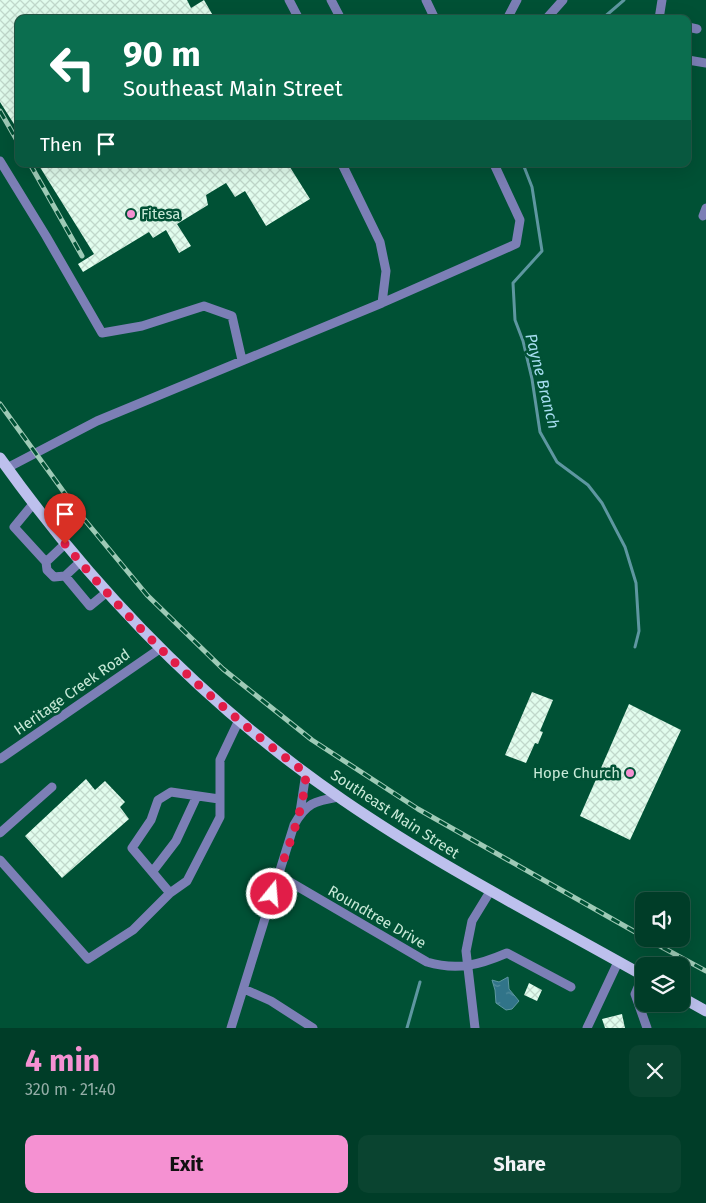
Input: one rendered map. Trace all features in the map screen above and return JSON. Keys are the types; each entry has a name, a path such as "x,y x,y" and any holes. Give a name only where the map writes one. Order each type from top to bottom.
{"main road":[{"name":"Southeast Main Street","path":"0,458 33,504 107,592 161,648 239,720 338,797 418,849 635,972"},
{"path":"690,1003 706,1012"}],"street":[{"path":"289,0 297,15"},
{"path":"330,0 338,15"},
{"path":"426,0 432,15"},
{"path":"509,15 518,0"},
{"path":"550,15 563,0"},
{"path":"660,15 662,0"},
{"path":"691,28 697,29"},
{"path":"691,60 706,63"},
{"path":"0,161 102,333 142,326 204,306 232,316 242,360"},
{"path":"343,167 380,242 386,272 382,303"},
{"path":"7,468 97,421 382,303 516,244 520,220 495,167"},
{"path":"33,504 14,527 46,562 47,570 54,577 65,576 80,562"},
{"path":"46,562 65,544"},
{"path":"65,576 90,606 107,592"},
{"name":"Heritage Creek Road","path":"0,759 161,648"},
{"path":"0,860 88,959 133,930 170,893 187,881 220,817 220,760 239,720"},
{"path":"231,1028 278,875 299,817 305,790 306,773"},
{"path":"0,833 52,787"},
{"path":"170,893 132,848 150,820 158,800 171,792 196,798 219,799"},
{"path":"299,817 306,807 318,800 338,797"},
{"path":"153,871 176,841 196,798"},
{"name":"Roundtree Drive","path":"278,875 427,962 446,968 467,964 480,964 507,953 571,987"},
{"path":"475,1028 466,951 472,921 491,890"},
{"path":"586,1028 618,962"},
{"path":"244,989 271,1001 313,1028"},
{"path":"641,1012 647,1028"}],"water":[{"path":"508,977 509,989 519,1001 512,1009 506,1010 496,1003 492,980 499,982"}],"building":[{"path":"0,0 187,0 191,8 204,0 213,15 15,15 15,126 0,102"},
{"name":"Fitesa","path":"40,167 290,167 310,199 266,226 245,191 235,197 226,183 206,195 208,205 177,224 191,246 179,253 166,230 153,238 149,232 83,272 78,264 94,254"},
{"path":"532,692 553,700 540,731 543,732 538,744 535,743 526,763 505,755"},
{"name":"Hope Church","path":"629,704 681,730 630,840 580,816"},
{"path":"86,779 95,790 105,781 125,802 120,807 129,819 62,878 25,836"},
{"path":"529,983 542,990 537,1001 524,995"},
{"path":"622,1014 625,1028 605,1028 602,1019"}],"waterway":[{"name":"Payne Branch","path":"607,15 624,0"},
{"name":"Payne Branch","path":"524,167 532,187 542,251 513,283 515,320 523,341 532,379 540,432 557,462 588,485 602,503 625,547 636,583 639,631 635,647"},
{"path":"407,1028 420,982"}],"railway":[{"path":"0,111 15,137"},
{"path":"32,167 82,256"},
{"path":"0,404 79,513 147,595 223,669 312,740 418,809 635,932"},
{"path":"662,947 706,971"}],"place":[{"name":"Fitesa","path":"131,214"},
{"name":"Hope Church","path":"630,773"}],"route":[{"path":"65,544 152,640 199,685 256,735 306,773 305,790 299,817 294,825 272,894"}]}
